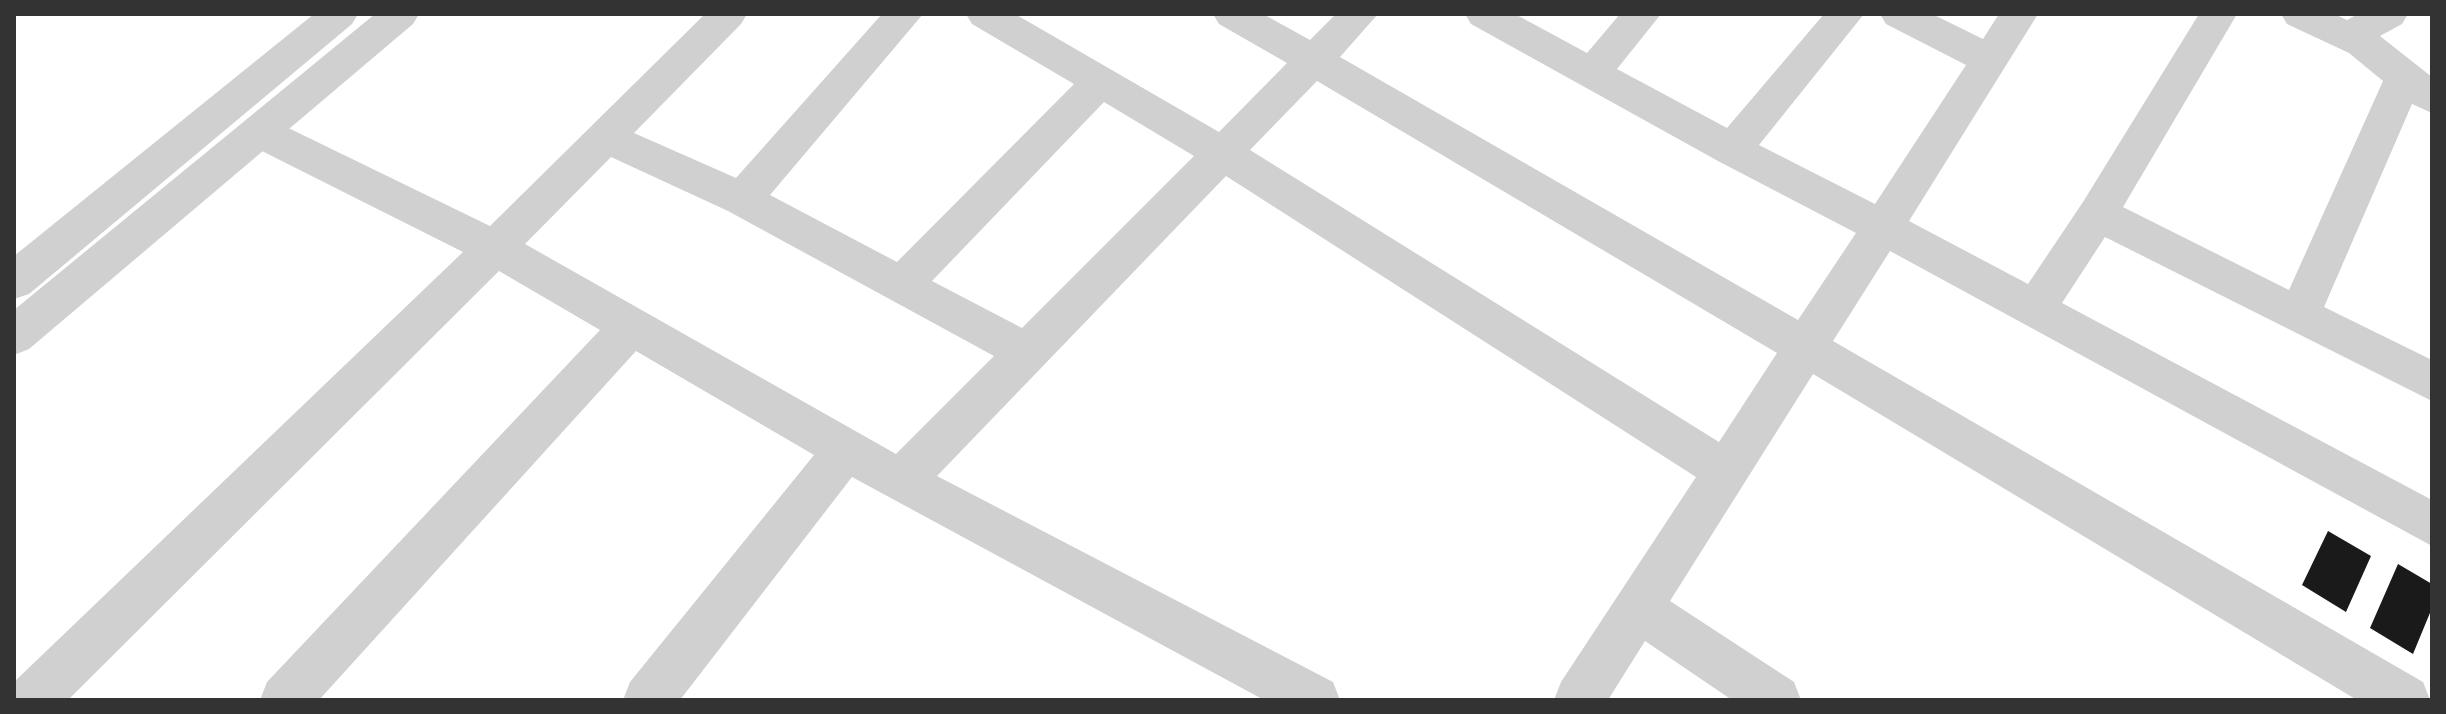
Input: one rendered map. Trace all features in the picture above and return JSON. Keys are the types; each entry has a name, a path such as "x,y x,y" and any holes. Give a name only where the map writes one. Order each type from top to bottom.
{"street":[{"path":"14,281 339,14"},
{"path":"14,336 400,14"},
{"path":"32,700 495,248 728,14"},
{"path":"742,199 904,14"},
{"path":"985,14 1224,154 1726,471"},
{"path":"1232,14 1807,347 2098,522 2405,700"},
{"path":"901,481 1359,14"},
{"path":"1484,14 2432,524"},
{"path":"1592,73 1642,14"},
{"path":"1732,150 1845,14"},
{"path":"1899,14 1990,60"},
{"path":"1579,700 2019,14"},
{"path":"2034,310 2098,214 2218,14"},
{"path":"2299,315 2418,88 2349,36 2300,14"},
{"path":"2349,36 2389,14"},
{"path":"901,285 1101,81"},
{"path":"260,132 495,248 901,481 1315,700"},
{"path":"605,137 742,199 1028,353"},
{"path":"2098,214 2432,382"},
{"path":"285,700 631,326"},
{"path":"648,700 846,450"},
{"path":"1639,608 1776,700"}],"building":[{"path":"2328,531 2371,556 2346,612 2302,585"},
{"path":"2398,564 2432,584 2432,608 2413,654 2370,628"}]}
